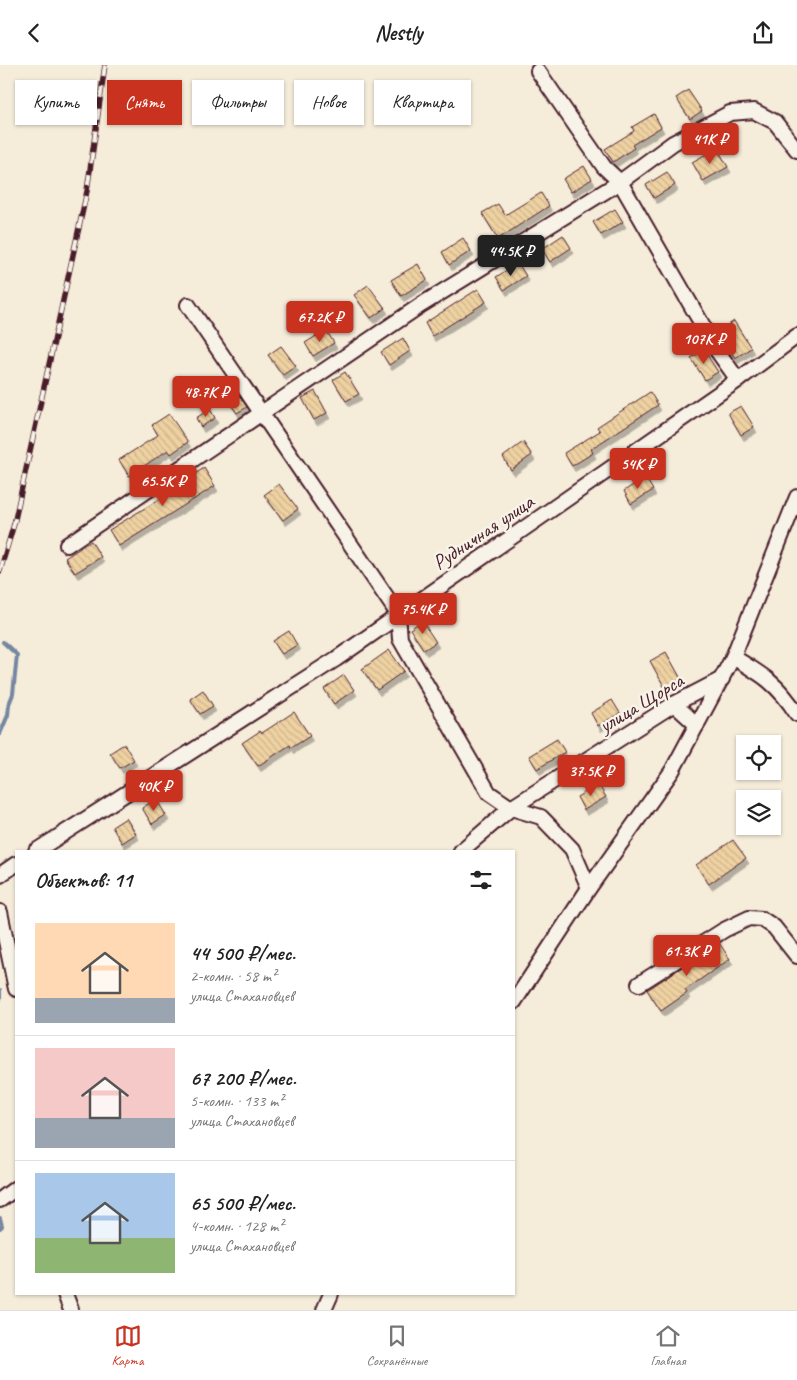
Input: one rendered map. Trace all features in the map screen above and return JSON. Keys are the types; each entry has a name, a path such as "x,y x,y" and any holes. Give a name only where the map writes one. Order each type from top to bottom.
{"street":[{"path":"538,71 604,167 620,183 718,353 738,380"},
{"path":"67,545 421,305 620,183 673,143 730,113 754,111 775,122 797,150"},
{"path":"188,305 398,614 400,639 489,793 511,808 541,817 572,849 589,888"},
{"name":"Рудничная улица","path":"38,850 336,659 398,614 738,380 797,336"},
{"path":"515,1000 589,888 672,771 733,657 797,497"},
{"path":"733,657 767,677 785,696 797,713"},
{"name":"улица Щорса","path":"462,850 511,808 674,704 722,679"},
{"path":"674,704 697,725"},
{"path":"0,875 15,865"},
{"path":"0,912 15,984"},
{"path":"639,984 724,930 749,918 762,919 774,927 797,955"},
{"path":"0,1200 15,1189"},
{"path":"65,1295 71,1310"},
{"path":"324,1310 331,1295"}],"building":[{"path":"688,90 702,111 690,119 676,98"},
{"path":"654,114 661,127 632,145 634,148 613,162 605,149 634,131 632,127"},
{"path":"717,148 728,167 703,181 692,162"},
{"path":"584,166 592,179 571,192 563,179"},
{"path":"667,172 675,185 654,198 646,185"},
{"path":"541,193 549,206 498,239 482,213 498,204 505,215"},
{"path":"615,209 623,222 601,235 593,222"},
{"path":"563,235 571,248 550,262 542,249"},
{"path":"463,238 471,251 449,265 442,252"},
{"path":"518,263 526,276 504,290 496,277"},
{"path":"418,264 427,280 401,296 391,280"},
{"path":"368,285 385,308 371,318 354,295"},
{"path":"478,289 486,302 432,336 425,323"},
{"path":"734,321 751,348 735,358 718,332"},
{"path":"326,330 334,343 313,356 305,343"},
{"path":"403,338 410,351 389,365 381,352"},
{"path":"281,346 296,366 283,375 268,355"},
{"path":"704,350 718,372 705,380 691,358"},
{"path":"345,372 359,394 346,401 333,380"},
{"path":"232,386 247,407 237,413 223,393"},
{"path":"315,391 327,413 314,420 302,398"},
{"path":"650,392 658,405 591,449 593,453 572,466 564,453 600,431 597,427"},
{"path":"741,406 754,427 741,435 728,413"},
{"path":"210,409 215,418 201,427 196,418"},
{"path":"169,414 188,442 171,454 168,450 129,476 119,460 158,435 152,425"},
{"path":"523,442 532,455 511,470 503,457"},
{"path":"204,468 215,486 119,546 109,530 176,489 175,487"},
{"path":"645,477 653,490 631,504 624,491"},
{"path":"279,484 298,509 283,520 264,495"},
{"path":"91,541 101,557 75,573 65,558"},
{"path":"422,621 436,642 424,650 410,629"},
{"path":"289,631 297,645 282,654 273,641"},
{"path":"389,650 404,671 377,690 362,669"},
{"path":"666,652 681,679 665,688 650,661"},
{"path":"344,675 354,690 334,704 324,689"},
{"path":"203,690 213,706 200,714 190,699"},
{"path":"612,700 620,713 598,726 591,713"},
{"path":"294,712 310,736 291,748 290,745 258,766 242,743 260,731 262,733"},
{"path":"557,739 565,752 537,769 529,756"},
{"path":"124,744 134,760 120,768 110,753"},
{"path":"598,784 606,797 584,810 577,797"},
{"path":"156,799 166,815 152,824 142,808"},
{"path":"126,818 136,834 122,843 112,827"},
{"path":"733,840 746,858 709,884 696,865"},
{"path":"719,943 730,959 685,990 687,993 661,1011 647,990"}],"waterway":[{"path":"0,734 8,715 9,704 13,694 17,655 3,642"},
{"path":"0,990 0,999"},
{"path":"0,1218 2,1226 0,1228"}],"railway":[{"path":"0,571 14,524 87,191 105,65"}]}
